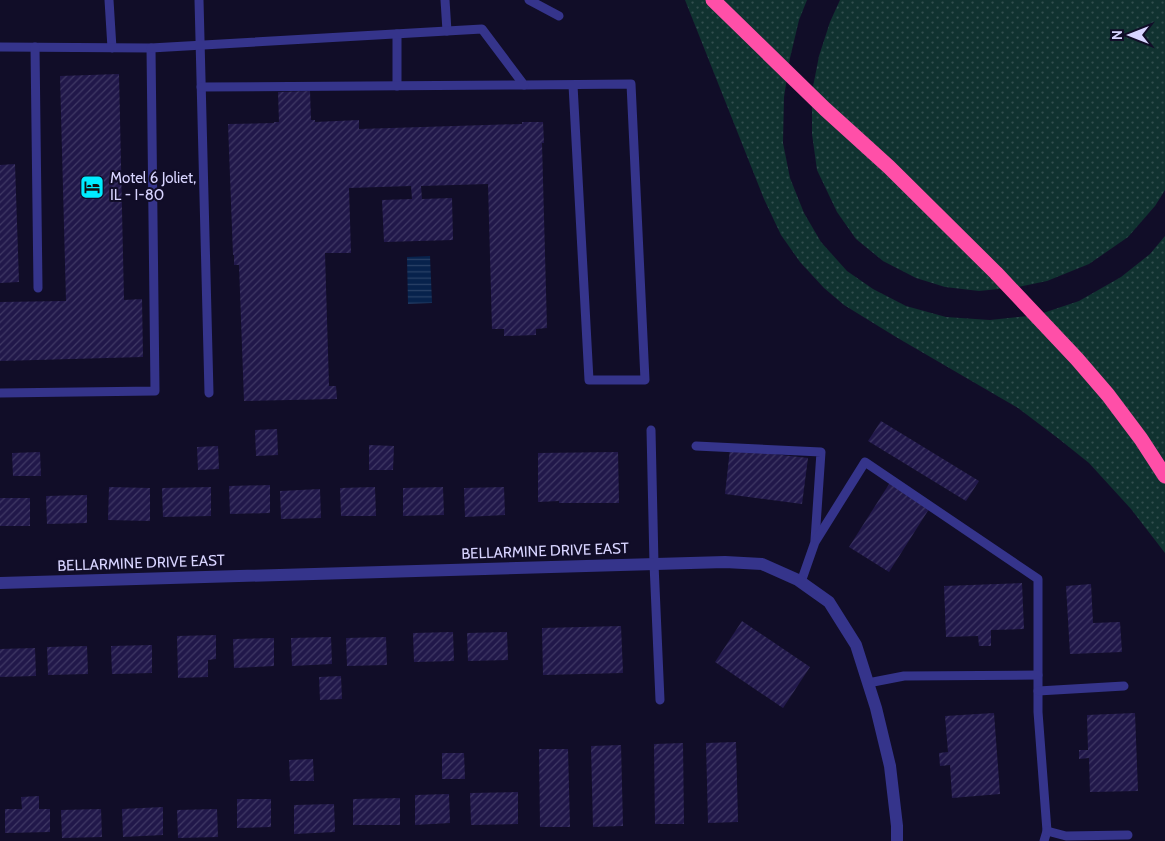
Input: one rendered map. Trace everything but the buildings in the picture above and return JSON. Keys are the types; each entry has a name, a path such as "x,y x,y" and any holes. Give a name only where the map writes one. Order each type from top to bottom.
{"highway":[{"path":"713,0 825,109 889,167 996,273 1102,388 1142,439 1165,476"}],"street":[{"name":"BELLARMINE DRIVE EAST","path":"0,583 724,562 762,564 801,582 830,602 856,645 876,708 890,766 896,841"}],"lane":[{"path":"110,0 112,48"},
{"path":"199,0 209,393"},
{"path":"445,0 447,31"},
{"path":"529,0 559,16"},
{"path":"0,47 151,48 482,29 524,85"},
{"path":"396,34 396,86"},
{"path":"35,47 38,288"},
{"path":"0,394 155,391 151,48"},
{"path":"201,87 631,84 645,380 589,380 573,85"},
{"path":"651,430 660,700"},
{"path":"696,446 821,452 815,542"},
{"path":"801,582 815,542 865,462 1038,579 1038,712 1047,831 1044,841"},
{"path":"868,683 904,676 1038,675"},
{"path":"1038,691 1124,686"},
{"path":"1047,831 1066,836 1128,835"}],"green space":[{"path":"685,0 807,0 799,20 790,58 784,97 783,143 790,178 804,213 821,242 847,271 873,289 906,306 946,317 990,320 1037,315 1079,301 1121,277 1150,254 1165,236 1165,553 1131,509 1089,463 1059,439 1018,408 844,305 824,288 800,262 781,235 764,199"},
{"path":"840,0 1165,0 1165,190 1155,206 1128,237 1089,264 1047,281 1018,287 979,291 945,287 916,278 883,261 856,239 837,212 817,170 812,134 812,92 819,56 830,22"}],"water":[{"path":"430,256 432,303 408,304 407,257"}],"place":[{"name":"Motel 6 Joliet, IL - I-80","path":"92,187"}]}
